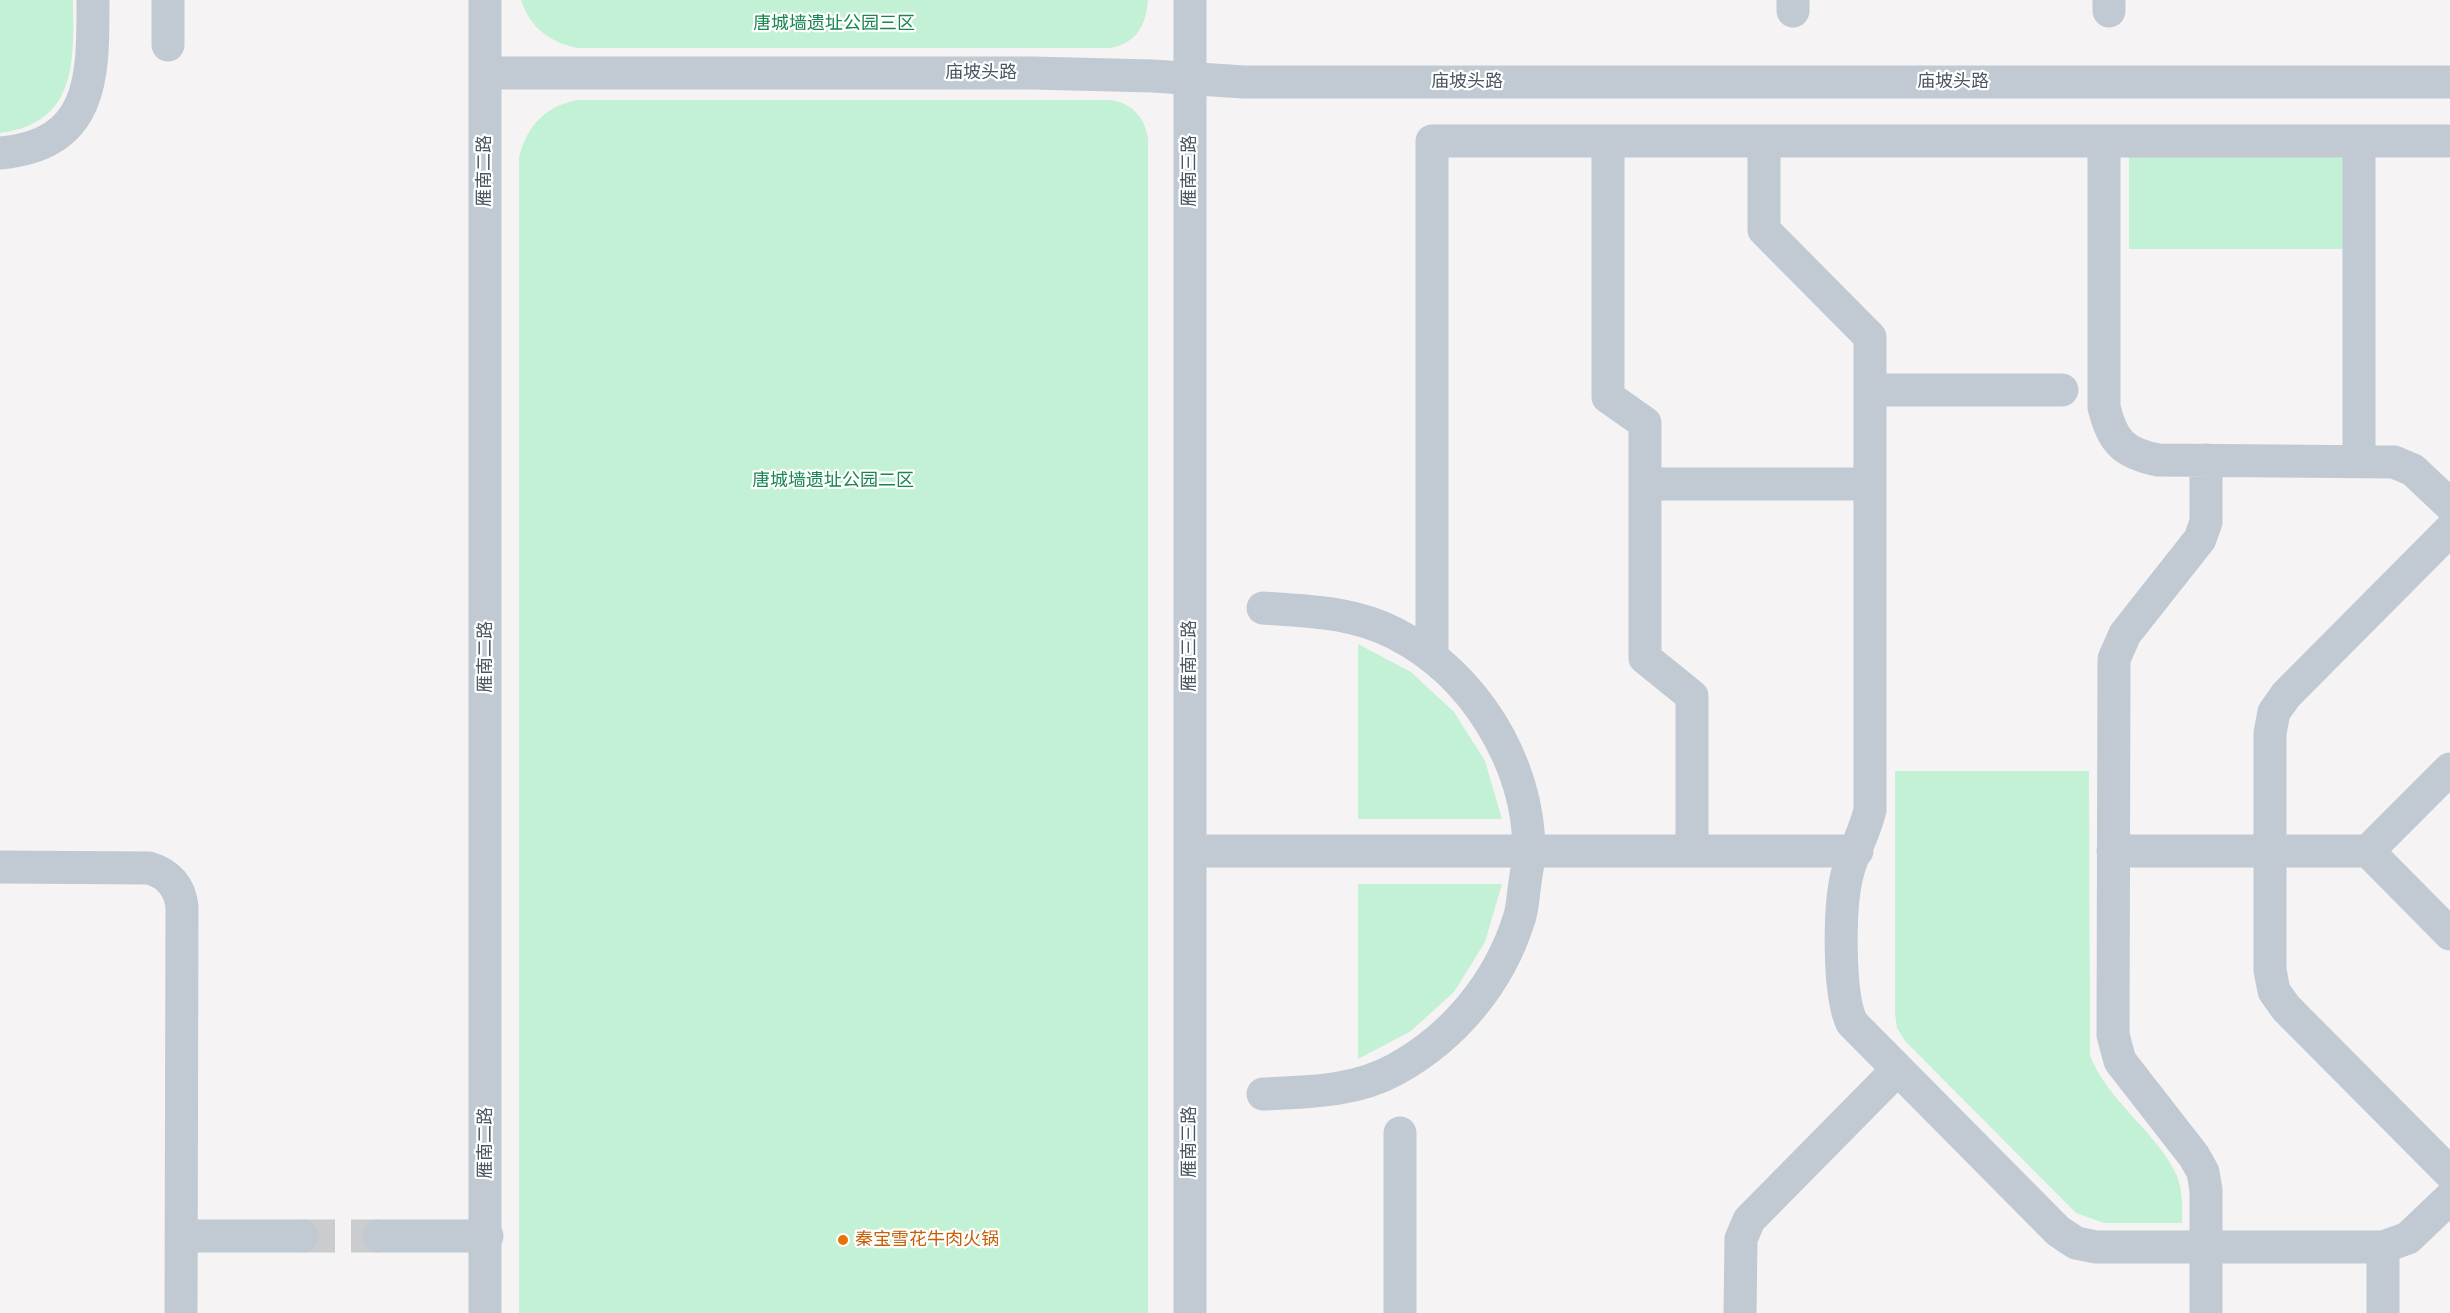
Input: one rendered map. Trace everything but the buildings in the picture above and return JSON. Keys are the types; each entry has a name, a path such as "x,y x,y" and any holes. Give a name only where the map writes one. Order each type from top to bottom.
{"street":[{"path":"0,153 43,143 62,131 76,114 86,95 91,75 93,0"},
{"path":"168,0 168,45"},
{"name":"雁南二路","path":"485,0 486,1313"},
{"name":"雁南三路","path":"1190,0 1190,1313"},
{"name":"庙坡头路","path":"484,73 1032,73 1153,75 1244,82 2450,82"},
{"path":"1432,657 1432,141 2450,141"},
{"path":"1608,141 1608,397 1645,423 1645,658 1692,696 1692,851"},
{"path":"1764,141 1764,230 1870,337 1870,810 1866,830 1847,873 1843,894 1844,1004 1852,1023 2066,1238 2096,1247 2382,1247 2408,1238 2450,1198"},
{"path":"2104,141 2104,407 2109,428 2120,444 2137,456 2158,460 2383,460 2404,464 2421,476 2450,505"},
{"path":"2359,141 2359,460"},
{"path":"1870,390 2062,390"},
{"path":"2206,460 2206,522 2200,539 2125,634 2114,659 2113,851 2114,1044 2125,1068 2200,1163 2206,1190 2206,1313"},
{"path":"1645,484 1870,484"},
{"path":"2450,530 2279,703 2270,733 2270,970 2279,1000 2450,1173"},
{"path":"1263,608 1331,612 1395,633 1449,670 1493,723 1520,785 1529,851 1520,918 1493,980 1449,1032 1395,1070 1331,1092 1263,1094"},
{"path":"2113,851 2368,851 2450,769"},
{"path":"1190,851 1857,851"},
{"path":"2368,851 2450,934"},
{"path":"0,867 149,868 170,879 179,892 182,907 181,1313"},
{"path":"1740,1313 1741,1239 1749,1220 1898,1070"},
{"path":"1400,1133 1400,1313"},
{"path":"181,1236 302,1236"},
{"path":"379,1236 487,1236"},
{"path":"2382,1247 2382,1313"}],"green space":[{"path":"0,0 73,0 73,46 66,86 57,103 44,117 25,127 0,133"},
{"name":"唐城墙遗址公园三区","path":"521,0 1148,0 1145,17 1138,32 1127,42 1110,48 577,48 558,42 542,32 530,18"},
{"name":"唐城墙遗址公园二区","path":"577,100 1110,100 1131,108 1144,124 1148,139 1148,1313 519,1313 519,157 527,136 539,119 555,107"},
{"path":"2129,147 2352,147 2352,249 2129,249"},
{"path":"1358,644 1411,672 1454,712 1485,761 1502,819 1358,819"},
{"path":"1895,771 2089,771 2090,1055 2108,1087 2169,1161 2180,1187 2182,1223 2104,1223 2076,1213 1905,1041 1897,1028 1895,1013"},
{"path":"1358,884 1502,884 1485,942 1454,992 1411,1031 1358,1059"}],"tunnel":[{"path":"302,1236 379,1236"}],"place":[{"name":"秦宝雪花牛肉火锅","path":"843,1240"}]}
